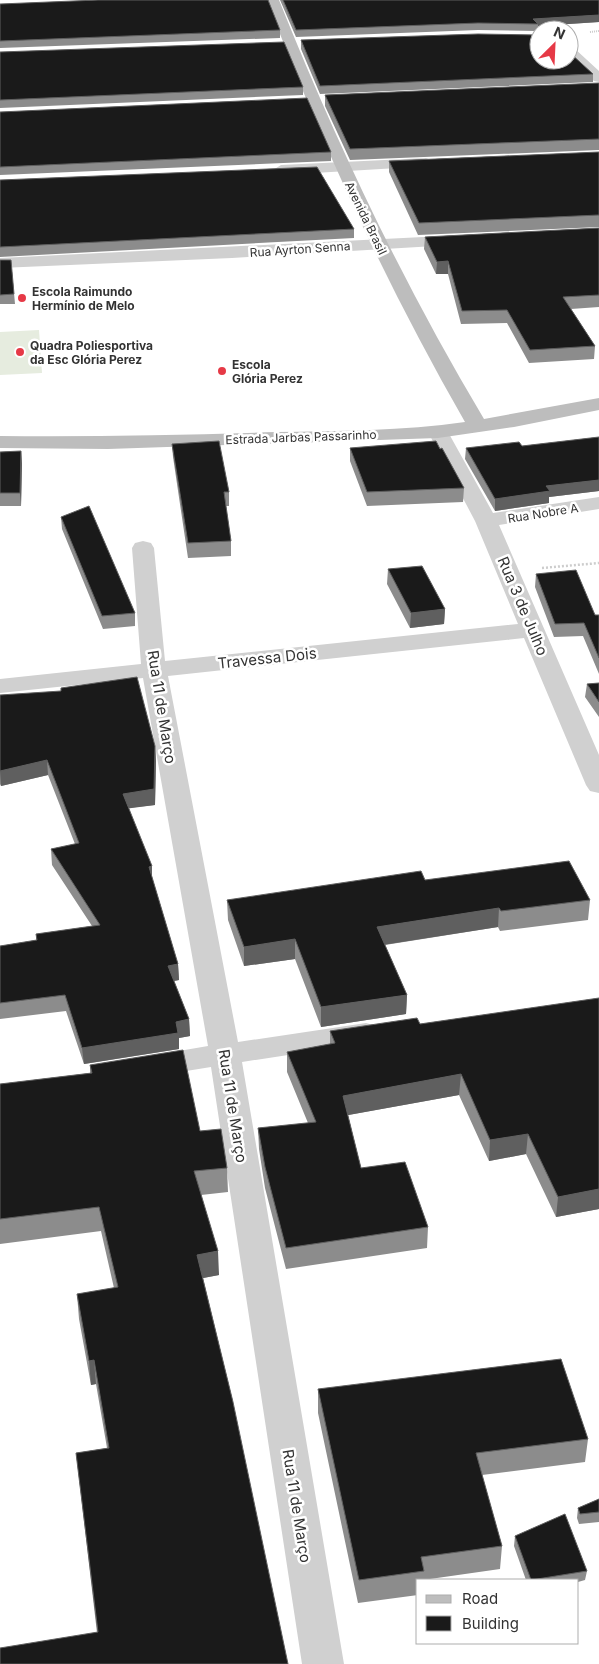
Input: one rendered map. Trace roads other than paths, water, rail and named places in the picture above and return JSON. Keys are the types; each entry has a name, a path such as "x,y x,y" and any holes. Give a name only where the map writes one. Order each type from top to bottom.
{"street":[{"name":"Avenida Brasil","path":"273,0 284,43 314,100 330,143 378,244 441,364 478,426"},
{"path":"284,43 307,43"},
{"path":"579,64 596,85"},
{"path":"294,101 333,100"},
{"path":"264,170 441,163"},
{"name":"Rua Ayrton Senna","path":"0,263 232,254 484,239"},
{"name":"Estrada Jarbas Passarinho","path":"0,442 108,443 438,432 599,404"},
{"name":"Rua 3 de Julho","path":"438,432 486,521 599,784"},
{"name":"Rua Nobre A","path":"486,521 599,503"},
{"name":"Rua 11 de Março","path":"142,548 154,670 225,1054 323,1664"},
{"name":"Travessa Dois","path":"0,686 533,630"},
{"path":"117,1072 392,1029"}],"place":[{"name":"Escola Raimundo Hermínio de Melo","path":"22,298"},
{"name":"Quadra Poliesportiva da Esc Glória Perez","path":"20,352"},
{"name":"Escola Glória Perez","path":"222,371"}]}
